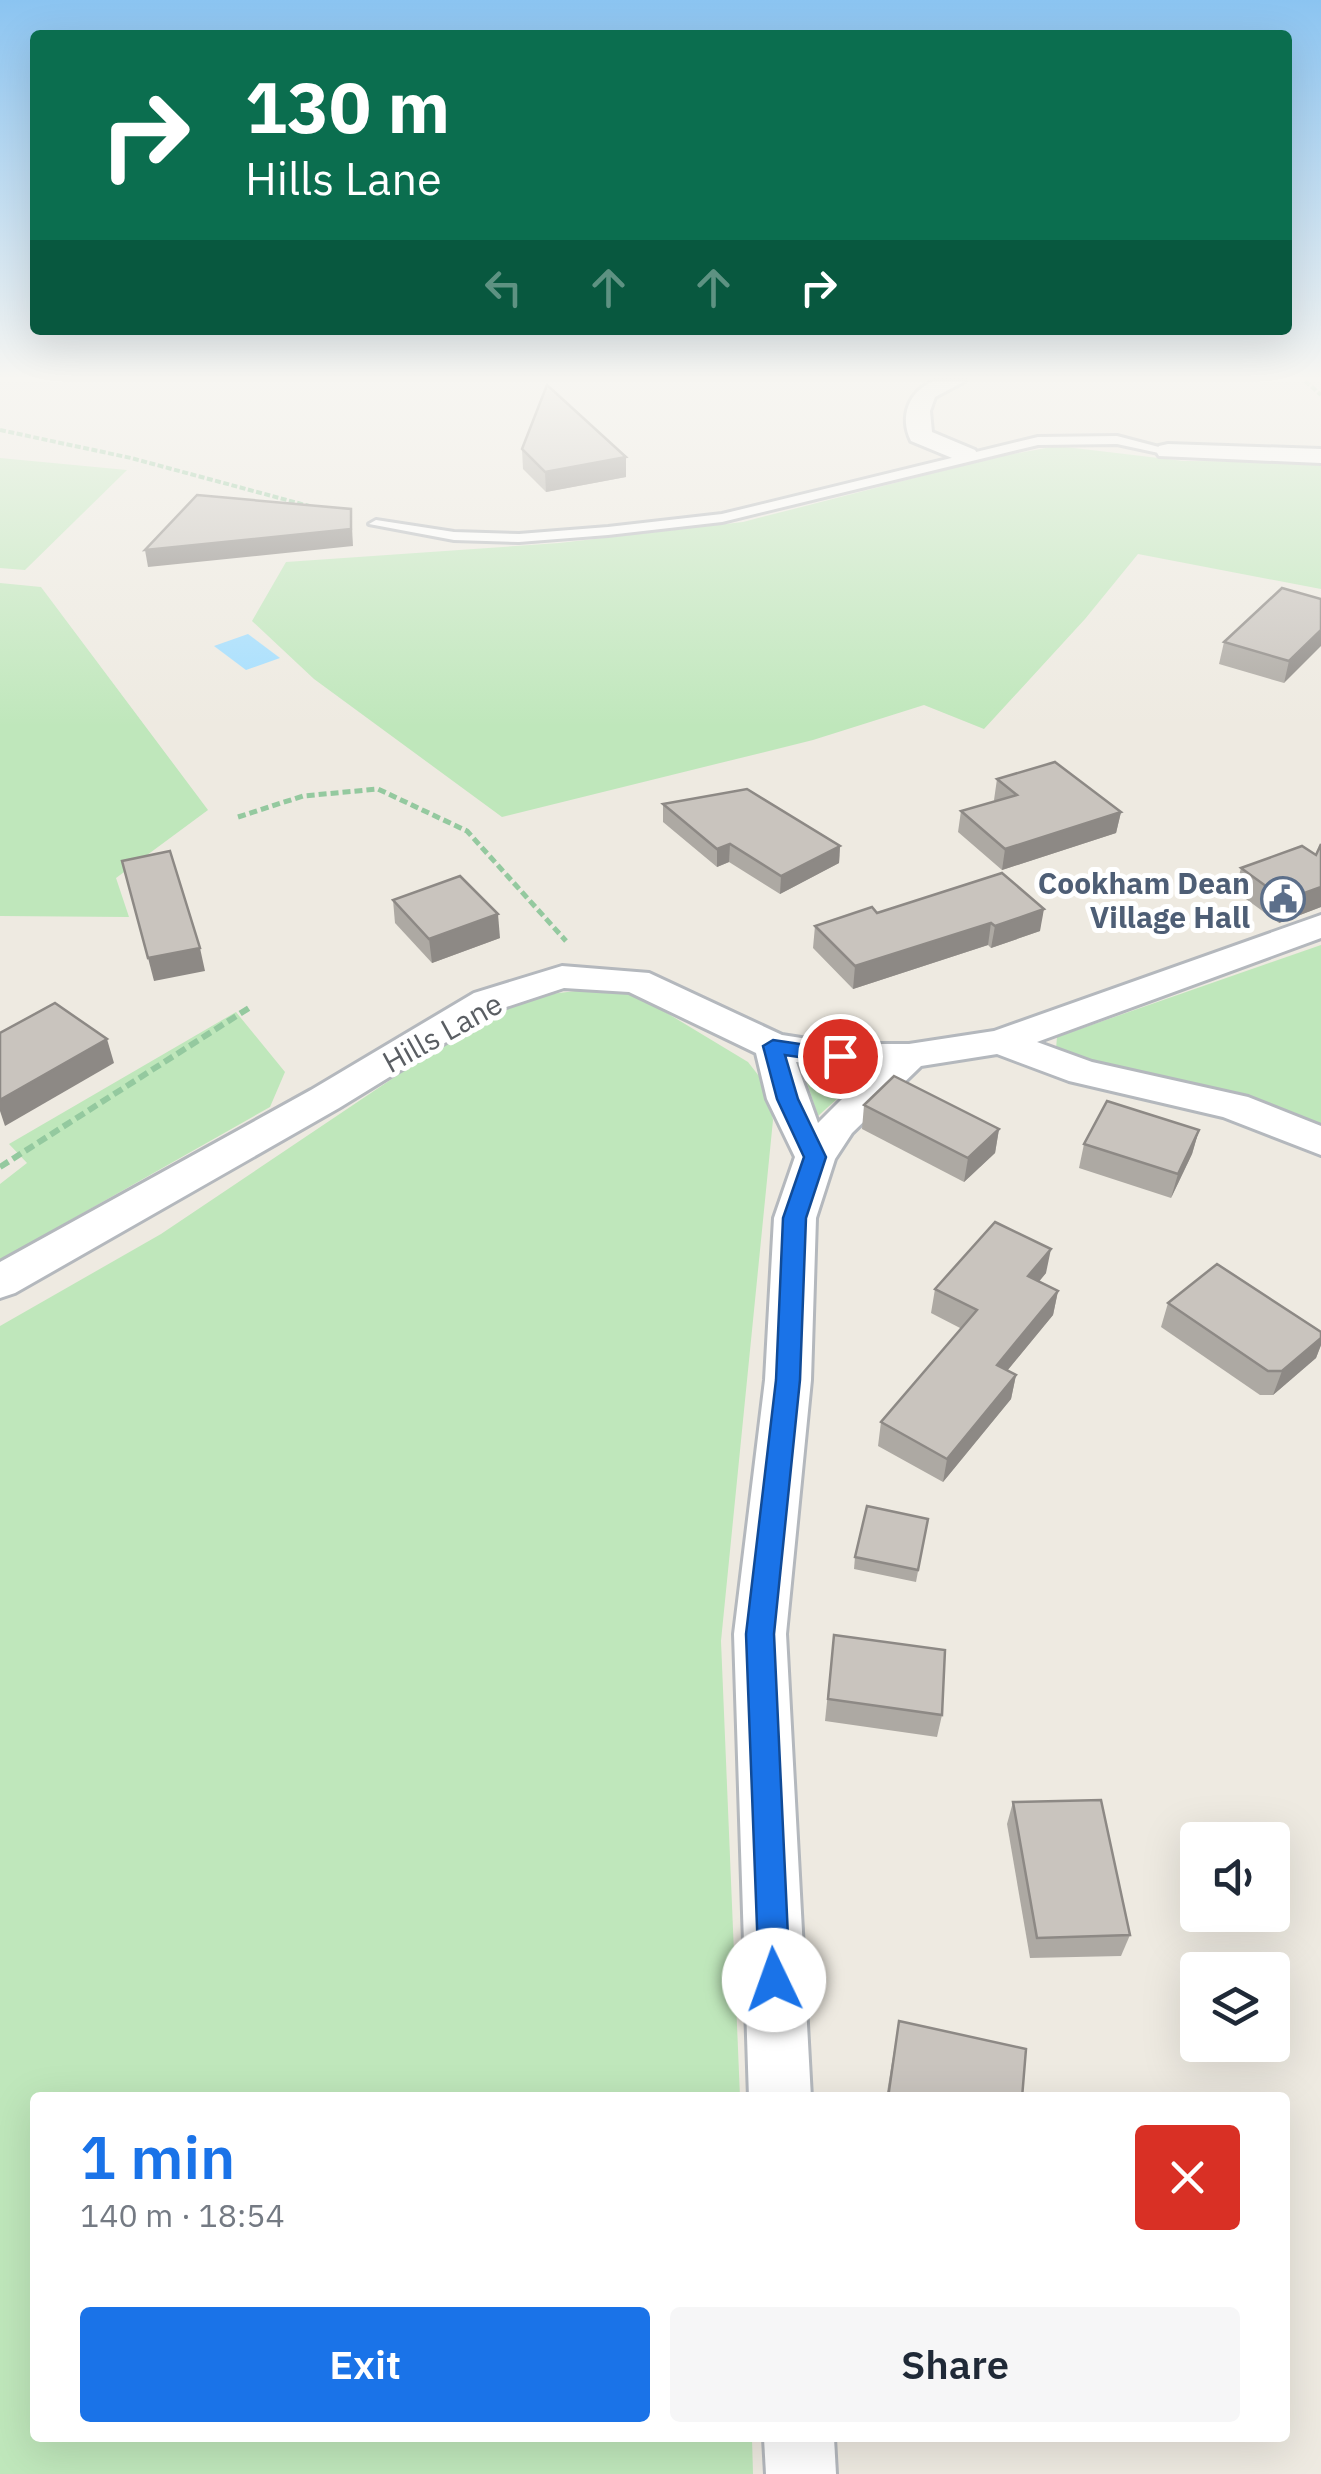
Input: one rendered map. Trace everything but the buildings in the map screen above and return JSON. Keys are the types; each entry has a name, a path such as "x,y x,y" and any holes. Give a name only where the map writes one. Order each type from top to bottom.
{"street":[{"name":"Hills Lane","path":"0,1282 243,1146 487,1001 562,977 636,981 773,1046 840,1056 909,1056 1000,1042 1321,926"},
{"path":"1000,1042 1083,1072 1234,1106 1321,1141"},
{"path":"773,1046 787,1099 815,1157"},
{"path":"780,2092 760,1634 788,1380 795,1218 815,1157 838,1124 909,1056"},
{"path":"799,2442 801,2474"}],"lane":[{"path":"376,524 454,536 519,538 722,518 818,496"}],"path":[{"path":"274,496 376,524"},
{"path":"238,818 303,796 378,789 467,831 601,979"},
{"path":"0,1167 30,1144 113,1096 202,1032 252,1006"}],"green space":[{"path":"0,496 100,496 25,570 0,568"},
{"path":"842,496 1321,496 1321,589 1138,554 1085,619 984,729 924,705 813,740 502,817 314,679 252,621 286,562 559,543 743,522"},
{"path":"0,583 41,587 208,810 116,878 129,917 0,916"},
{"path":"1321,945 1321,1130 1071,1059 1056,1049 1057,1037"},
{"path":"601,988 632,992 748,1062 766,1085 773,1120 721,1641 740,2092 30,2092 30,2442 752,2442 753,2474 0,2474 0,1326 161,1234 490,1013 542,995"},
{"path":"236,1012 285,1072 270,1107 0,1260 0,1184 27,1163 9,1144"},
{"path":"802,1068 866,1073 818,1116"}],"water":[{"path":"248,634 280,658 246,670 214,646"}],"place":[{"name":"Cookham Dean Village Hall","path":"1283,899"}],"route":[{"path":"774,1980 760,1634 788,1380 795,1218 815,1157 787,1099 773,1046 840,1056"}]}
